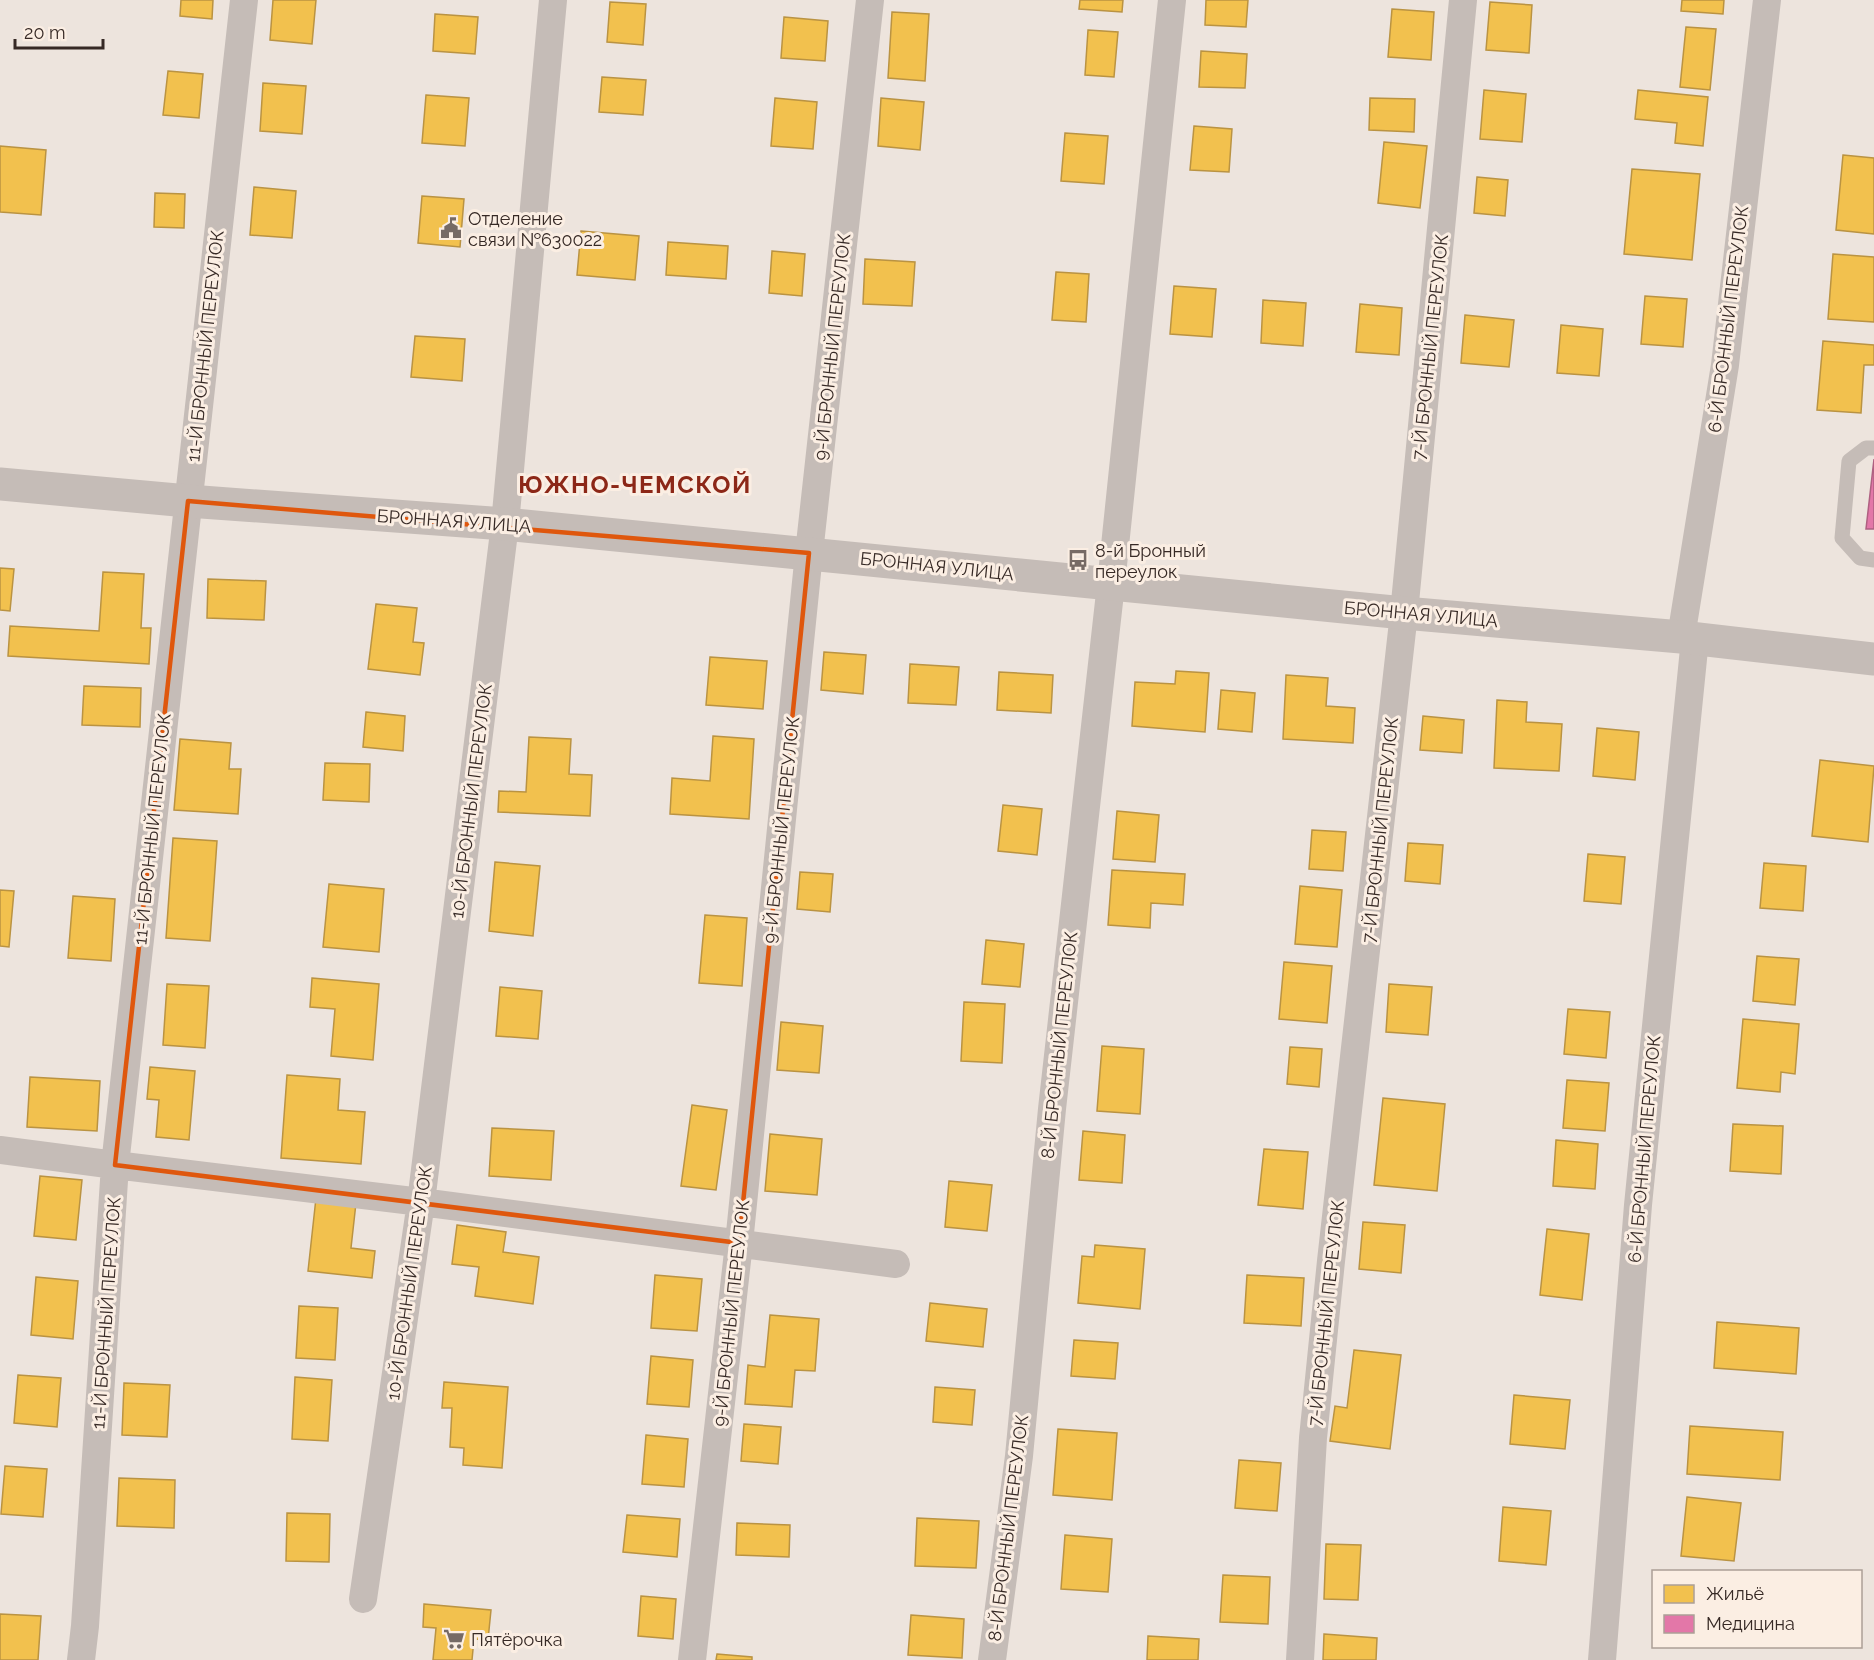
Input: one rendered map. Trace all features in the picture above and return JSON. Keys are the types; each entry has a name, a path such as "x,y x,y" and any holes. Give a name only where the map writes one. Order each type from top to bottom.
{"street":[{"name":"11-Й БРОННЫЙ ПЕРЕУЛОК","path":"81,1660 115,1165 244,0"},
{"name":"10-Й БРОННЫЙ ПЕРЕУЛОК","path":"363,1599 421,1202 505,524 553,0"},
{"name":"9-Й БРОННЫЙ ПЕРЕУЛОК","path":"692,1660 739,1243 809,553 870,0"},
{"name":"8-Й БРОННЫЙ ПЕРЕУЛОК","path":"992,1660 1018,1456 1053,1098 1111,584 1172,0"},
{"name":"7-Й БРОННЫЙ ПЕРЕУЛОК","path":"1300,1660 1312,1438 1404,613 1463,0"},
{"name":"6-Й БРОННЫЙ ПЕРЕУЛОК","path":"1602,1660 1638,1205 1688,638 1725,364 1767,0"},
{"name":"БРОННАЯ УЛИЦА","path":"0,484 188,501 505,524 1874,658"},
{"path":"0,1150 896,1264"}],"lane":[{"path":"1874,448 1866,448 1849,461 1842,538 1860,558 1874,560"}],"highlighted area":[{"path":"188,501 809,553 739,1243 115,1165"}],"building: Жильё":[{"path":"181,0 213,0 212,19 180,16"},
{"path":"273,0 316,0 312,44 270,40"},
{"path":"1080,0 1123,0 1122,12 1079,9"},
{"path":"1206,0 1248,0 1246,27 1205,25"},
{"path":"1682,0 1724,0 1723,14 1681,11"},
{"path":"610,2 646,4 643,45 607,42"},
{"path":"1490,2 1532,5 1529,53 1486,50"},
{"path":"1392,9 1434,12 1431,60 1388,57"},
{"path":"892,12 929,14 925,81 888,78"},
{"path":"435,14 478,17 475,54 433,51"},
{"path":"784,17 828,21 825,61 781,58"},
{"path":"1686,27 1716,29 1710,90 1680,87"},
{"path":"1088,30 1118,32 1114,77 1085,75"},
{"path":"1201,51 1247,54 1245,88 1199,87"},
{"path":"168,71 203,74 199,118 163,115"},
{"path":"602,77 646,80 643,115 599,112"},
{"path":"263,83 306,86 302,134 260,131"},
{"path":"1484,90 1526,94 1522,142 1480,139"},
{"path":"1638,90 1708,97 1703,146 1675,143 1677,123 1635,119"},
{"path":"426,95 469,98 465,146 422,143"},
{"path":"775,98 817,102 813,149 771,146"},
{"path":"881,98 924,102 920,150 878,146"},
{"path":"1370,98 1415,99 1414,132 1369,130"},
{"path":"1194,126 1232,129 1229,172 1190,170"},
{"path":"1065,133 1108,136 1104,184 1061,181"},
{"path":"1384,142 1427,146 1420,208 1378,203"},
{"path":"0,146 46,150 41,215 0,212"},
{"path":"1843,155 1874,158 1874,234 1836,230"},
{"path":"1632,169 1700,174 1692,260 1624,254"},
{"path":"1477,177 1508,180 1505,216 1474,213"},
{"path":"254,187 296,191 292,238 250,235"},
{"path":"155,193 185,194 184,228 154,227"},
{"path":"422,196 464,199 460,247 418,243"},
{"path":"581,231 639,236 635,280 577,275"},
{"path":"668,242 728,246 726,279 666,275"},
{"path":"772,251 805,254 802,296 769,293"},
{"path":"1833,254 1874,257 1874,322 1828,319"},
{"path":"865,259 915,262 912,306 863,304"},
{"path":"1056,272 1089,274 1086,322 1052,320"},
{"path":"1174,286 1216,289 1212,337 1170,334"},
{"path":"1645,296 1687,299 1683,347 1641,344"},
{"path":"1263,300 1306,303 1303,346 1261,343"},
{"path":"1360,304 1402,308 1399,355 1356,352"},
{"path":"1465,315 1514,320 1509,367 1461,363"},
{"path":"1561,325 1603,329 1599,376 1557,373"},
{"path":"415,336 465,339 462,381 411,377"},
{"path":"1823,341 1874,345 1874,365 1864,365 1861,413 1817,410"},
{"path":"0,568 14,569 10,611 0,610"},
{"path":"103,572 144,574 141,628 151,628 149,664 8,656 10,626 99,631"},
{"path":"208,579 266,581 264,620 207,618"},
{"path":"376,604 417,608 413,642 424,643 420,675 368,669"},
{"path":"824,652 866,655 863,694 821,690"},
{"path":"710,657 767,661 763,709 706,705"},
{"path":"910,664 959,667 956,705 908,703"},
{"path":"1176,671 1209,673 1205,732 1132,726 1135,682 1175,684"},
{"path":"999,672 1053,675 1051,713 997,710"},
{"path":"1286,675 1328,678 1326,706 1355,708 1353,743 1283,739"},
{"path":"84,686 141,688 140,727 82,725"},
{"path":"1221,690 1255,693 1252,732 1218,729"},
{"path":"1497,700 1527,702 1526,722 1562,724 1559,771 1494,768"},
{"path":"366,712 405,716 403,751 363,747"},
{"path":"1423,716 1464,720 1462,753 1420,750"},
{"path":"1597,728 1639,732 1635,780 1593,776"},
{"path":"713,736 754,739 749,819 670,814 672,778 710,781"},
{"path":"529,737 571,739 569,774 592,775 590,816 498,812 499,791 526,792"},
{"path":"180,739 231,743 229,769 241,769 238,814 174,810"},
{"path":"1820,760 1874,766 1868,842 1812,836"},
{"path":"325,763 370,764 369,802 323,800"},
{"path":"1003,805 1042,809 1037,855 998,851"},
{"path":"1117,811 1159,815 1155,862 1113,859"},
{"path":"1312,830 1346,832 1343,871 1309,869"},
{"path":"173,838 217,841 210,941 166,938"},
{"path":"1408,843 1443,845 1440,884 1405,881"},
{"path":"1588,854 1625,857 1621,904 1584,901"},
{"path":"495,862 540,866 533,936 489,931"},
{"path":"1764,863 1806,866 1803,911 1760,908"},
{"path":"1112,870 1185,874 1183,905 1151,903 1150,928 1108,925"},
{"path":"800,872 833,874 830,912 797,909"},
{"path":"329,884 384,889 379,952 323,947"},
{"path":"1300,886 1342,890 1337,947 1295,944"},
{"path":"0,890 14,891 9,947 0,946"},
{"path":"73,896 115,899 111,961 68,958"},
{"path":"705,915 747,918 742,986 699,983"},
{"path":"986,940 1024,944 1020,987 982,984"},
{"path":"1757,956 1799,959 1795,1005 1753,1001"},
{"path":"1284,962 1332,966 1327,1023 1279,1019"},
{"path":"312,978 379,984 373,1060 331,1056 335,1009 310,1007"},
{"path":"167,984 209,986 205,1048 163,1045"},
{"path":"1389,984 1432,987 1428,1035 1386,1032"},
{"path":"500,987 542,991 538,1039 496,1036"},
{"path":"964,1002 1005,1004 1002,1063 961,1061"},
{"path":"1568,1009 1610,1012 1606,1058 1564,1054"},
{"path":"1743,1019 1799,1024 1795,1074 1781,1072 1780,1092 1737,1088"},
{"path":"781,1022 823,1026 819,1073 777,1070"},
{"path":"1102,1046 1144,1049 1140,1114 1097,1111"},
{"path":"1290,1047 1322,1049 1319,1087 1287,1084"},
{"path":"150,1067 195,1071 189,1140 156,1137 159,1100 147,1099"},
{"path":"287,1075 340,1079 338,1110 365,1112 361,1164 281,1158"},
{"path":"30,1077 100,1081 97,1131 27,1127"},
{"path":"1567,1080 1609,1083 1605,1131 1563,1128"},
{"path":"1383,1098 1445,1104 1437,1191 1374,1185"},
{"path":"692,1105 727,1110 716,1190 681,1186"},
{"path":"1733,1124 1783,1126 1781,1174 1730,1171"},
{"path":"492,1128 554,1131 551,1180 489,1176"},
{"path":"1083,1131 1125,1135 1122,1183 1079,1180"},
{"path":"770,1134 822,1139 817,1195 765,1191"},
{"path":"1556,1140 1598,1144 1595,1189 1553,1186"},
{"path":"1264,1149 1308,1152 1303,1209 1258,1205"},
{"path":"40,1176 82,1180 76,1240 34,1236"},
{"path":"949,1181 992,1185 987,1231 945,1227"},
{"path":"316,1198 356,1203 351,1248 375,1251 372,1278 308,1271"},
{"path":"1363,1222 1405,1225 1401,1273 1359,1269"},
{"path":"457,1225 506,1232 503,1252 539,1257 533,1304 475,1296 479,1267 452,1264"},
{"path":"1547,1229 1589,1234 1582,1300 1540,1295"},
{"path":"1095,1245 1145,1249 1140,1309 1078,1303 1082,1256 1094,1257"},
{"path":"655,1275 702,1279 697,1331 651,1328"},
{"path":"1247,1275 1304,1278 1301,1326 1244,1323"},
{"path":"36,1277 78,1281 73,1339 31,1335"},
{"path":"930,1303 987,1309 983,1347 926,1341"},
{"path":"299,1306 338,1308 335,1360 296,1358"},
{"path":"770,1315 819,1319 815,1371 795,1370 792,1407 745,1404 748,1365 765,1367"},
{"path":"1717,1322 1799,1328 1796,1374 1714,1368"},
{"path":"1074,1340 1118,1343 1115,1379 1071,1376"},
{"path":"1354,1350 1401,1355 1390,1449 1330,1441 1335,1406 1347,1408"},
{"path":"651,1356 693,1360 689,1407 647,1404"},
{"path":"18,1375 61,1378 57,1427 14,1423"},
{"path":"295,1377 332,1380 328,1441 292,1439"},
{"path":"444,1382 508,1387 502,1468 463,1465 464,1448 450,1447 452,1408 442,1408"},
{"path":"124,1383 170,1385 167,1437 122,1435"},
{"path":"935,1387 975,1390 972,1425 933,1422"},
{"path":"1514,1395 1570,1400 1565,1449 1510,1444"},
{"path":"744,1424 781,1427 778,1464 741,1461"},
{"path":"1690,1426 1783,1432 1780,1480 1687,1474"},
{"path":"1058,1429 1117,1433 1112,1500 1053,1495"},
{"path":"646,1435 688,1439 684,1487 642,1484"},
{"path":"1239,1460 1281,1463 1277,1511 1235,1508"},
{"path":"5,1466 47,1469 43,1517 1,1514"},
{"path":"119,1478 175,1480 174,1528 117,1526"},
{"path":"1687,1497 1741,1503 1734,1561 1681,1556"},
{"path":"1503,1507 1551,1511 1546,1565 1499,1561"},
{"path":"287,1513 330,1514 329,1562 286,1561"},
{"path":"627,1515 680,1519 677,1557 623,1552"},
{"path":"917,1518 979,1521 976,1568 915,1566"},
{"path":"737,1523 790,1525 789,1557 736,1555"},
{"path":"1065,1535 1112,1539 1108,1592 1061,1589"},
{"path":"1326,1544 1361,1545 1358,1600 1324,1599"},
{"path":"1223,1575 1270,1577 1268,1624 1220,1622"},
{"path":"641,1596 676,1599 673,1639 638,1636"},
{"path":"424,1604 491,1610 488,1640 474,1639 472,1660 433,1660 436,1628 423,1627"},
{"path":"0,1614 41,1616 38,1660 0,1660"},
{"path":"911,1615 964,1619 962,1658 908,1655"},
{"path":"1324,1634 1377,1638 1376,1660 1323,1660"},
{"path":"1148,1636 1199,1639 1198,1660 1147,1660"},
{"path":"717,1654 752,1657 752,1660 716,1660"}],"building: Медицина":[{"path":"1874,459 1874,529 1866,529"}],"place":[{"name":"Отделение связи №630022","path":"451,228"},
{"name":"8-й Бронный переулок","path":"1078,560"},
{"name":"Пятёрочка","path":"454,1639"}],"district":[{"name":"ЮЖНО-ЧЕМСКОЙ","path":"635,484"}]}
